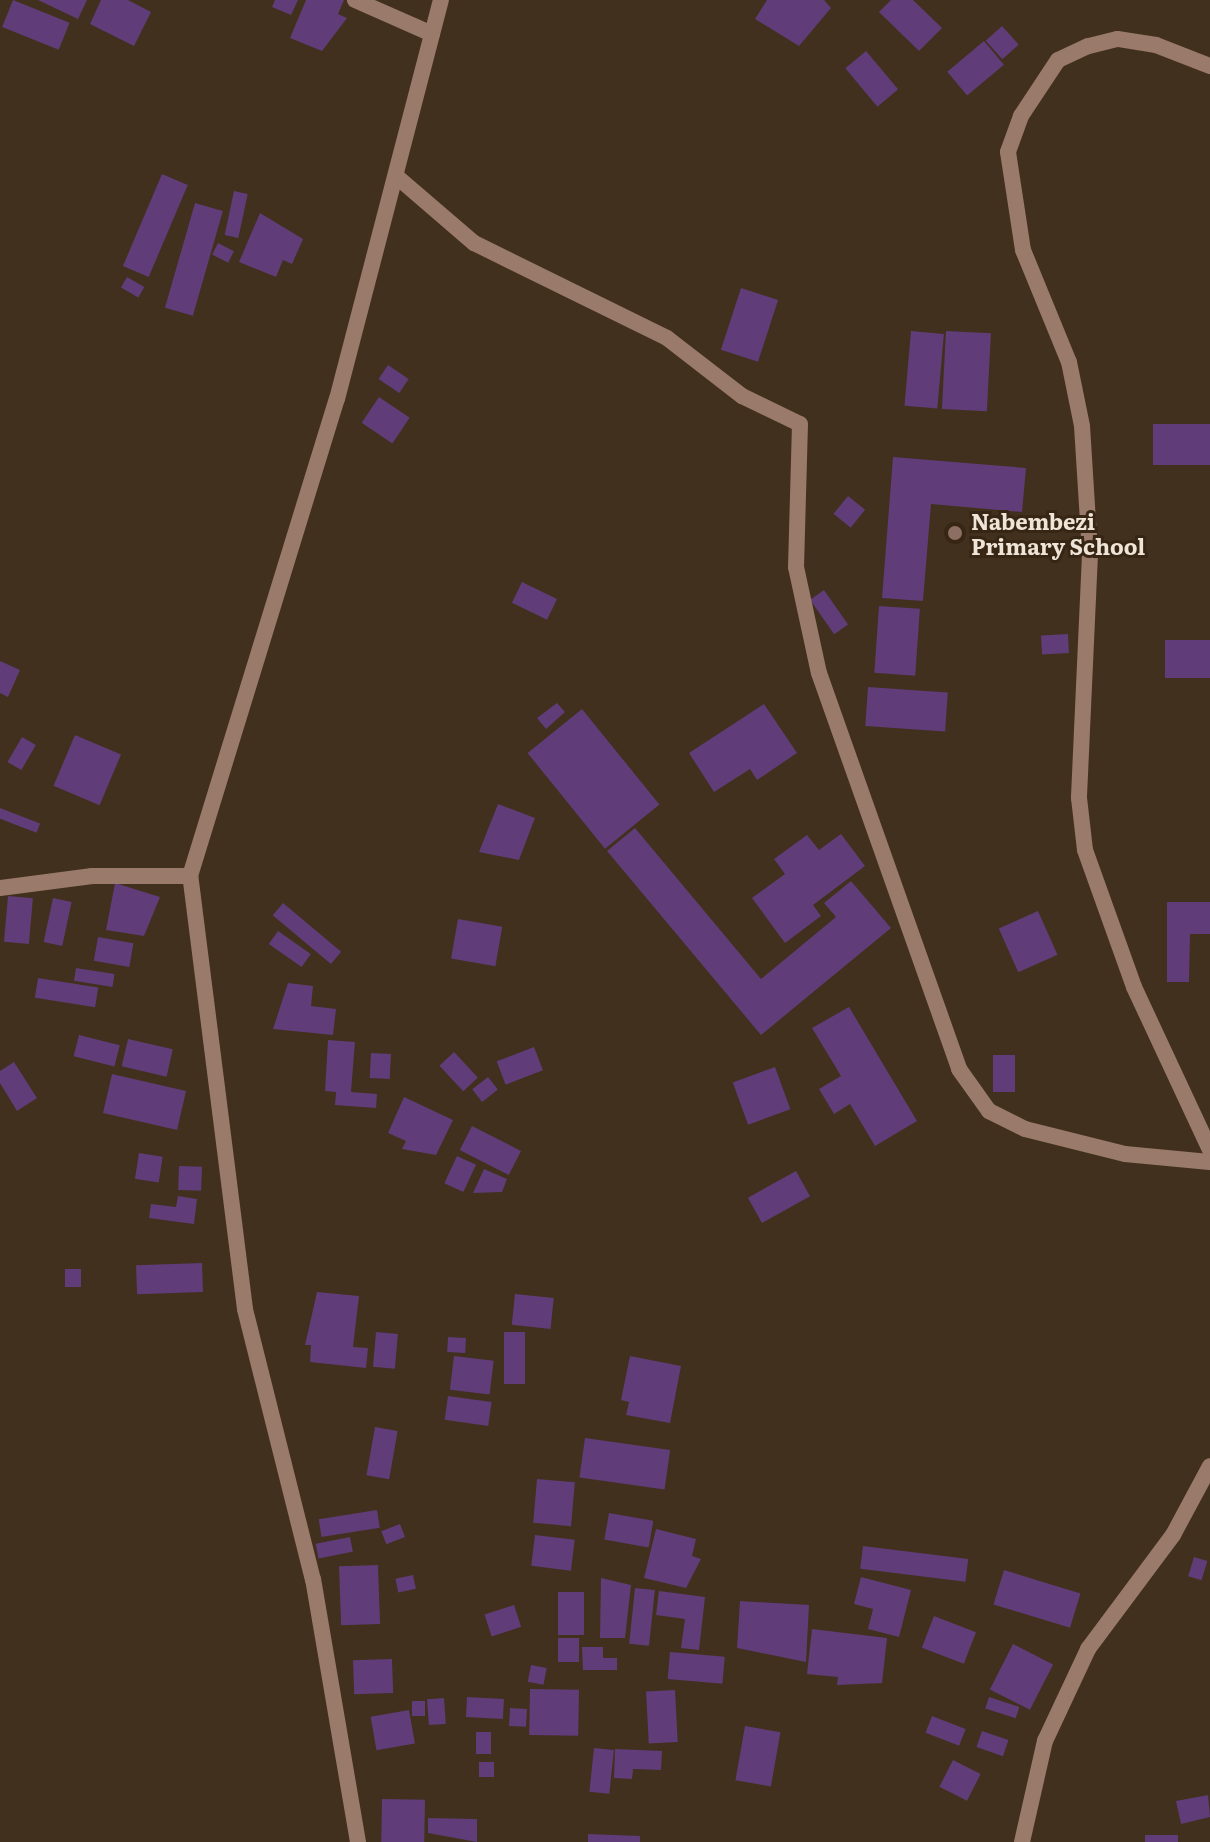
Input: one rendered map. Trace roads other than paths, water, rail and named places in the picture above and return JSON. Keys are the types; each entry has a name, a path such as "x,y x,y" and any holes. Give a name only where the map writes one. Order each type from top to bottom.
{"street":[{"path":"355,0 432,34"},
{"path":"358,1842 313,1580 245,1309 190,876 286,545 337,399 441,0"},
{"path":"1210,66 1156,45 1117,39 1088,46 1058,60 1021,116 1008,152 1023,250 1069,362 1082,426 1090,554 1080,783 1085,850 1134,987 1210,1150"},
{"path":"396,176 474,243 667,338 731,389 800,424 796,567 819,673 959,1069 989,1111 1025,1129 1125,1154 1210,1162"},
{"path":"0,888 92,876 190,876"},
{"path":"1022,1842 1045,1741 1088,1649 1173,1535 1210,1466"}],"place":[{"name":"Nabembezi Primary School","path":"955,533"}]}
